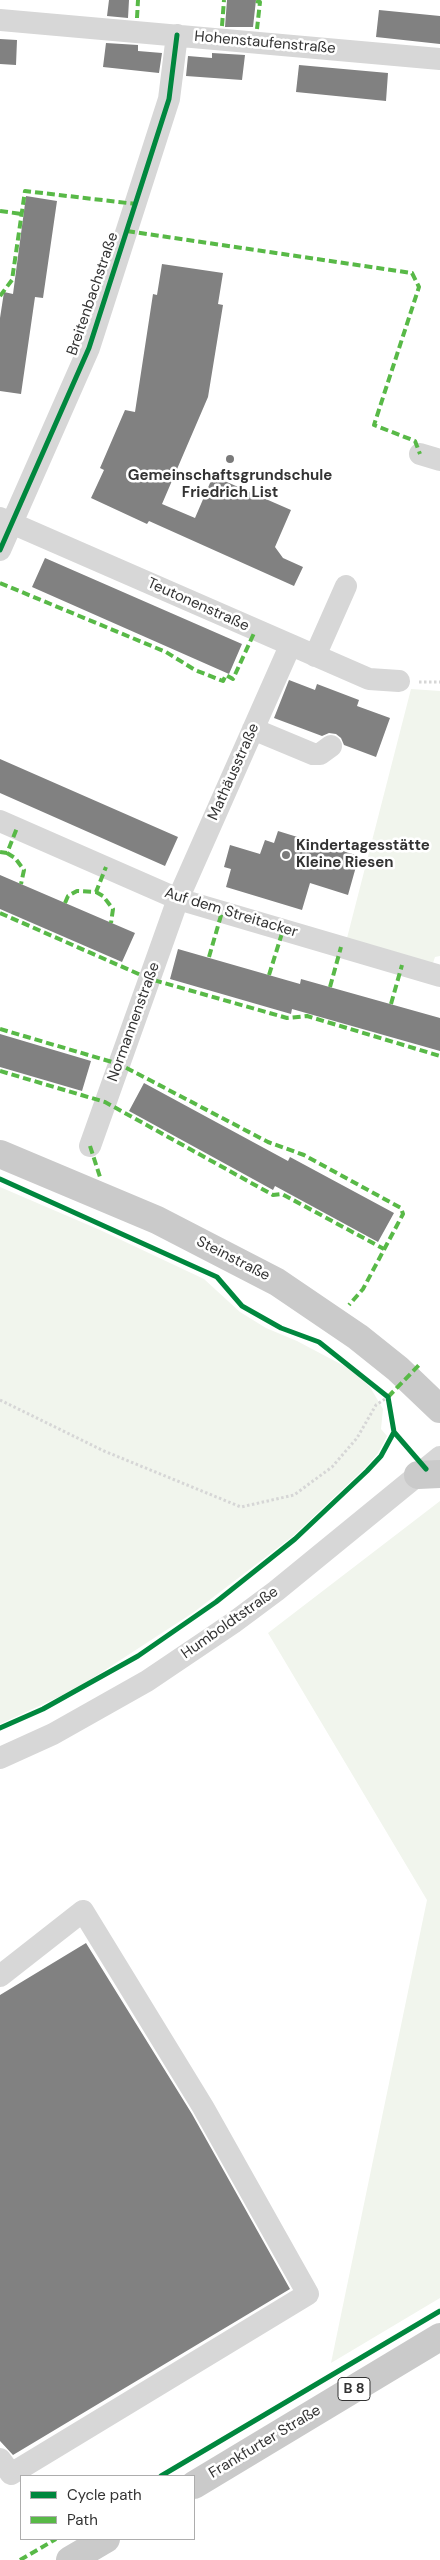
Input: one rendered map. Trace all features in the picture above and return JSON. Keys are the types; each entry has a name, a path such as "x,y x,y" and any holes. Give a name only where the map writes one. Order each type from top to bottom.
{"main road":[{"name":"Steinstraße","path":"0,1154 157,1220 277,1282 358,1337 398,1369 440,1409"},
{"name":"Frankfurter Straße","path":"195,2484 440,2337"},
{"path":"70,2560 104,2540"}],"street":[{"name":"Hohenstaufenstraße","path":"0,20 440,59"},
{"name":"Breitenbachstraße","path":"0,550 6,520 89,348 169,99 177,35"},
{"name":"Teutonenstraße","path":"6,520 369,680 399,681"},
{"path":"315,656 346,586"},
{"name":"Mathäusstraße","path":"178,899 290,646"},
{"path":"253,730 313,754 320,754 331,746"},
{"name":"Auf dem Streitacker","path":"0,821 178,899 440,976"},
{"name":"Normannenstraße","path":"90,1146 178,899"},
{"name":"Humboldtstraße","path":"0,1758 53,1734 147,1680 232,1623 429,1474 440,1457"},
{"path":"0,1976 84,1911 203,2107 308,2294 10,2474 0,2459"}],"path":[{"path":"0,1400 104,1451 241,1507 294,1495 332,1467 357,1438 376,1405 388,1397"}],"shaded area":[{"path":"411,689 440,691 440,956 435,957 433,963 347,938"},
{"path":"0,1187 100,1230 204,1279 240,1312 266,1328 297,1341 350,1369 370,1387 383,1409 381,1429 387,1436 378,1453 367,1466 293,1536 194,1612 76,1689 0,1724"},
{"path":"440,1501 440,2298 331,2363 427,1900 268,1633"}],"building":[{"path":"109,0 129,0 128,18 107,16"},
{"path":"227,0 256,0 253,27 225,27"},
{"path":"379,10 440,16 440,44 376,37"},
{"path":"0,39 17,40 16,65 0,64"},
{"path":"106,43 138,45 138,51 162,53 159,73 103,67"},
{"path":"212,53 245,55 242,80 186,76 188,56 212,58"},
{"path":"299,65 388,73 386,101 296,92"},
{"path":"26,196 57,201 43,298 35,297 21,394 0,391 0,318 4,292 13,294"},
{"path":"162,264 223,273 218,304 223,305 208,397 162,504 195,518 213,476 291,510 275,547 283,558 303,567 294,586 149,521 147,524 91,498 104,470 100,468 125,410 135,412 153,294 157,295"},
{"path":"45,558 242,644 229,674 32,587"},
{"path":"289,680 315,690 317,684 359,700 357,706 390,718 376,757 344,745 341,738 336,734 329,733 322,736 274,718"},
{"path":"0,759 178,837 165,866 0,793"},
{"path":"278,831 359,856 348,895 310,883 302,910 226,887 231,869 224,867 230,845 260,854 265,840 274,843"},
{"path":"0,875 135,933 122,962 0,909"},
{"path":"178,949 300,984 301,979 440,1018 440,1051 292,1009 291,1014 170,979"},
{"path":"0,1034 91,1061 82,1091 0,1067"},
{"path":"144,1083 288,1161 290,1157 394,1213 378,1242 275,1186 273,1190 129,1111"},
{"path":"86,1943 192,2114 290,2289 13,2455 0,2441 0,1995"}],"marked path":[{"path":"137,18 138,0"},
{"path":"222,26 224,0"},
{"path":"256,1 260,2 257,29"},
{"path":"0,296 12,280 25,191 136,204"},
{"path":"0,211 22,214"},
{"path":"127,231 412,273 419,287 374,425 415,441 420,454"},
{"path":"0,583 166,652 195,670 223,681 226,675 233,679 255,631"},
{"path":"0,852 7,853 17,828"},
{"path":"7,853 15,858 24,870 21,884"},
{"path":"65,903 68,896 77,891 96,892 106,867"},
{"path":"96,892 103,896 113,909 111,923"},
{"path":"209,957 222,912"},
{"path":"0,913 150,979 287,1018 307,1016 440,1056"},
{"path":"269,975 283,930"},
{"path":"330,987 341,947"},
{"path":"391,1004 402,965"},
{"path":"0,1029 119,1064 268,1142 304,1155 401,1208 403,1214 363,1289 349,1305"},
{"path":"0,1071 105,1102 273,1195 282,1194 384,1249"},
{"path":"90,1146 100,1177"},
{"path":"388,1397 420,1364"},
{"path":"20,2560 54,2540"}],"cycle path":[{"path":"0,550 89,348 169,99 177,35"},
{"path":"0,1179 217,1277 242,1306 281,1328 319,1342 388,1397 394,1432 426,1469"},
{"path":"0,1728 43,1709 138,1656 216,1602 295,1539 367,1471 381,1456 394,1432"},
{"path":"163,2475 440,2311"}],"place":[{"name":"Gemeinschaftsgrundschule Friedrich List","path":"230,459"},
{"name":"Kindertagesstätte Kleine Riesen","path":"286,855"}]}
